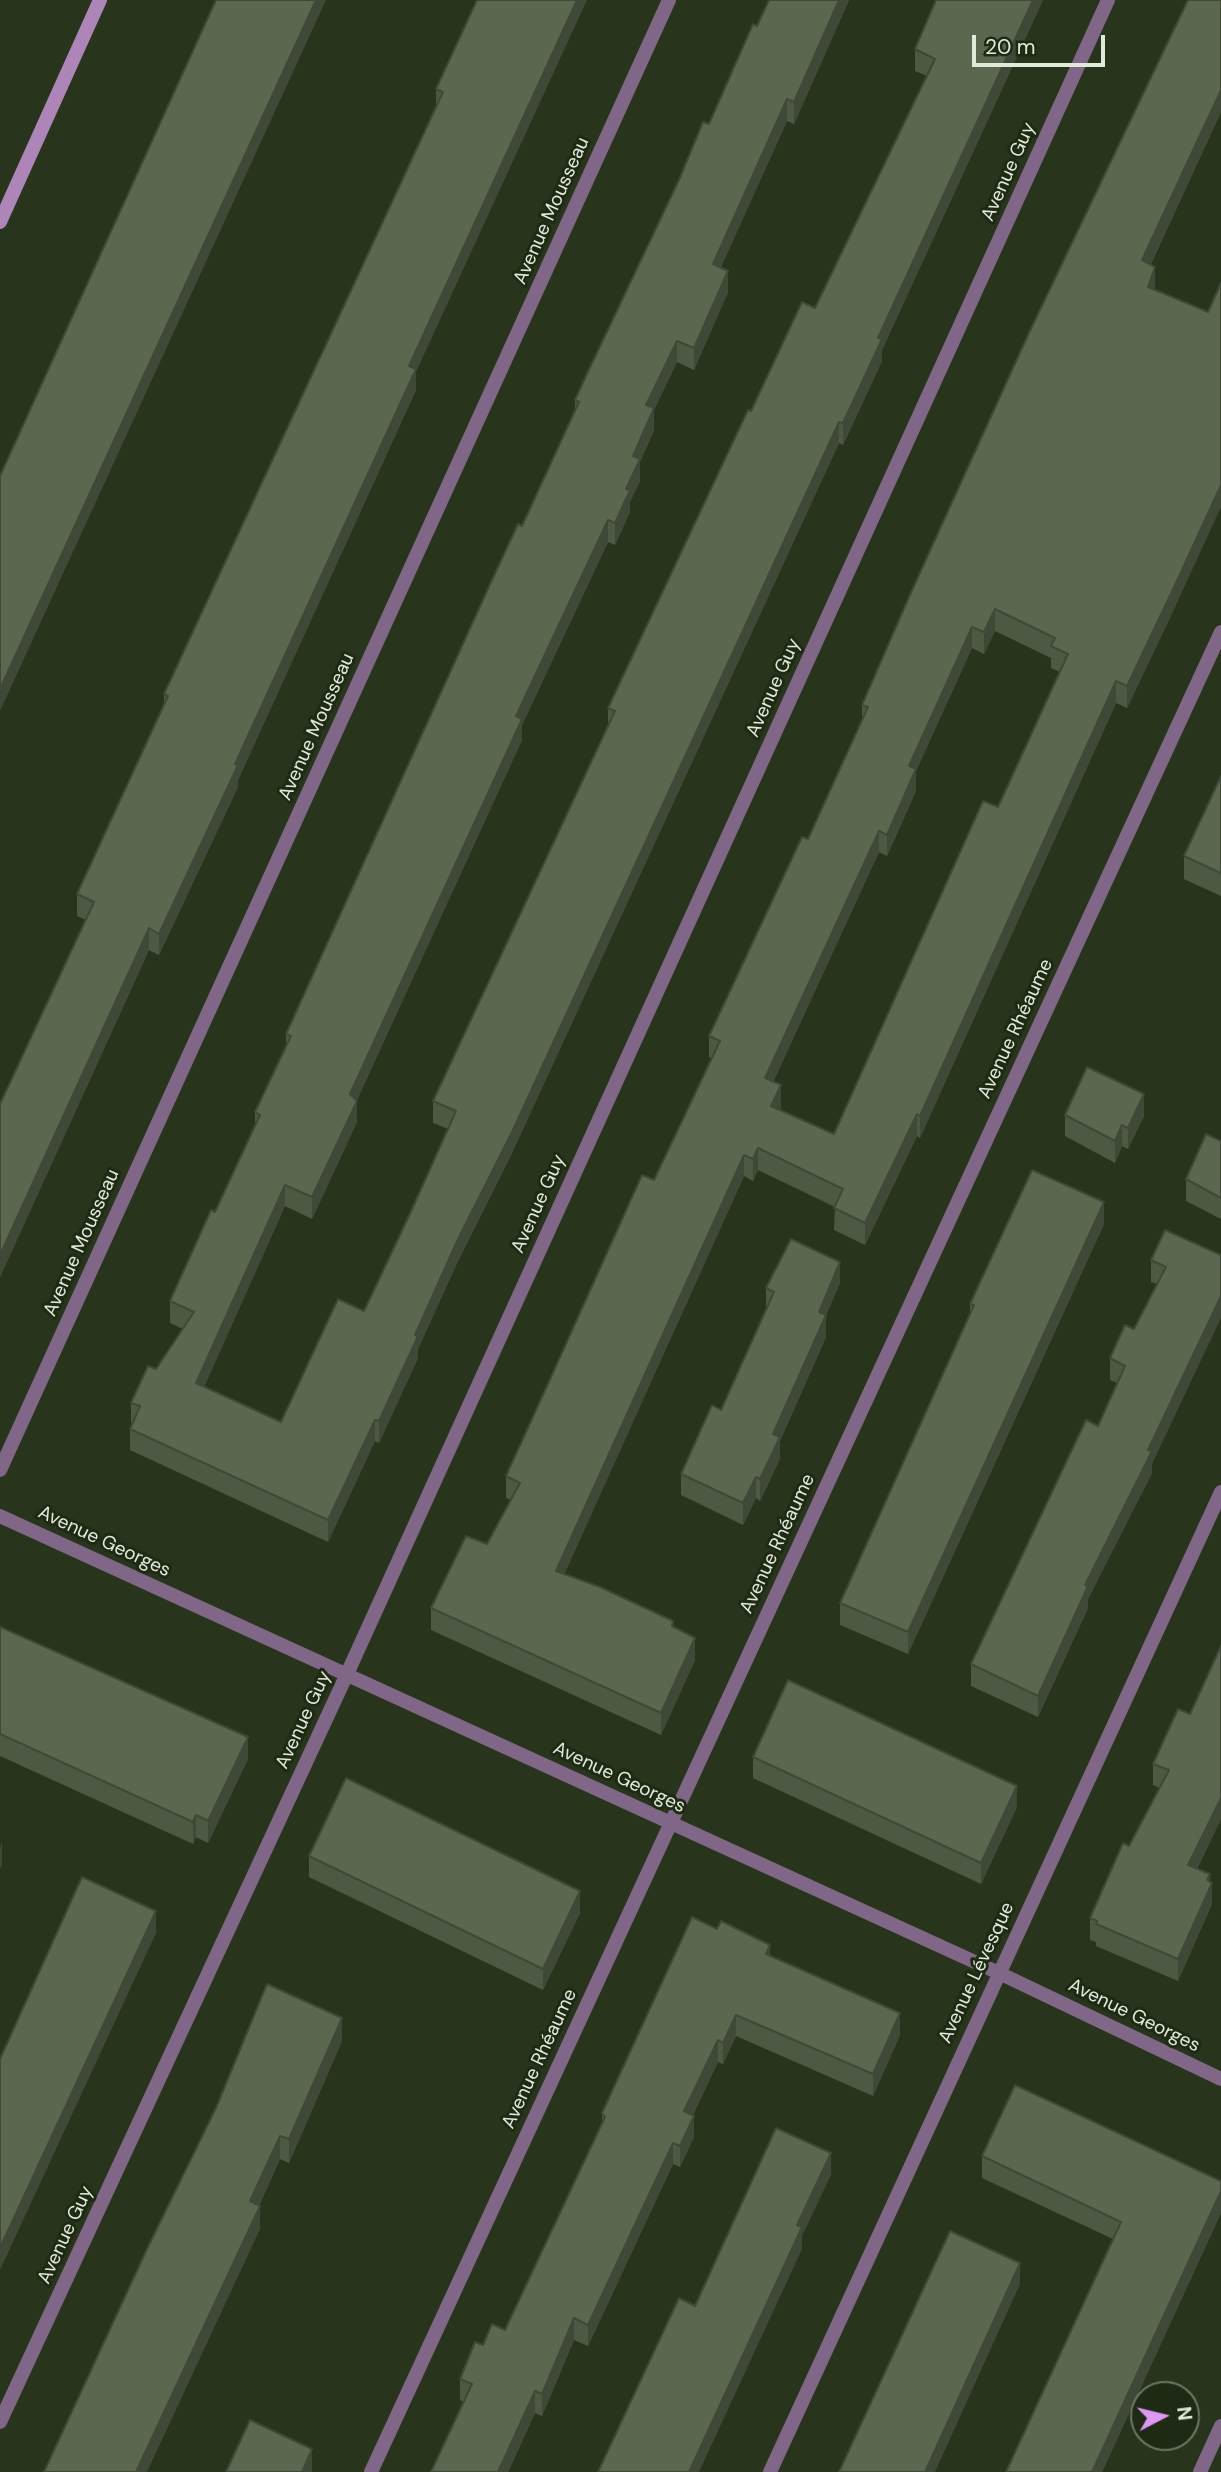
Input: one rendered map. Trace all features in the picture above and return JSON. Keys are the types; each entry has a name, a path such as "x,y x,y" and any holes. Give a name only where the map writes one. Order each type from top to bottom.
{"street":[{"path":"0,222 100,0"},
{"name":"Avenue Mousseau","path":"0,1470 669,0"},
{"name":"Avenue Guy","path":"0,2423 347,1674 1108,0"},
{"name":"Avenue Rhéaume","path":"372,2472 1221,632"},
{"name":"Avenue Lévesque","path":"770,2472 1221,1492"},
{"name":"Avenue Georges","path":"0,1516 999,1973 1221,2079"},
{"path":"1200,2472 1221,2426"}],"building":[{"path":"216,0 316,0 0,689 0,476"},
{"path":"477,0 577,0 409,366 416,369 235,764 238,765 159,934 149,928 0,1255 0,1104 94,902 77,894 168,696 164,694 443,92 436,89"},
{"path":"769,0 839,0 794,102 787,99 713,264 728,271 694,348 677,341 646,405 654,408 633,456 640,459 626,489 630,490 615,523 608,520 516,716 522,719 350,1094 357,1101 312,1197 285,1185 196,1383 281,1422 338,1299 364,1311 409,1216 456,1111 433,1101 615,711 608,708 748,410 751,411 802,302 815,308 935,59 915,49 936,0 1033,0 878,338 882,339 843,423 839,422 512,1132 458,1239 379,1421 375,1420 328,1520 130,1429 140,1406 131,1403 148,1366 156,1369 194,1312 170,1301 211,1210 215,1212 260,1115 255,1112 291,1036 286,1034 492,580 518,524 522,526 579,402 575,400 679,180 703,122 709,124 753,24 757,26"},
{"path":"1188,0 1221,0 1221,90 1142,260 1155,267 1148,287 1208,312 1221,283 1221,485 1127,686 1116,681 920,1116 917,1114 865,1223 834,1208 843,1189 758,1148 753,1159 744,1155 556,1571 600,1587 673,1621 672,1626 695,1638 661,1713 431,1608 466,1536 487,1544 520,1483 506,1476 642,1175 654,1180 720,1041 709,1036 802,837 808,839 868,707 862,705 909,597 1028,335","holes":["995,609 1055,638 1051,646 1068,654 998,807 983,801 834,1134 771,1106 781,1085 765,1078 879,831 887,835 916,769 909,766 972,627 984,632"]},
{"path":"1221,776 1221,873 1184,856"},
{"path":"1087,1067 1144,1094 1128,1128 1122,1125 1115,1141 1065,1115"},
{"path":"1206,1134 1221,1141 1221,1198 1186,1179"},
{"path":"1032,1170 1104,1202 908,1632 840,1603 974,1305 970,1304"},
{"path":"1165,1230 1221,1255 1221,1296 1148,1450 1152,1451 1085,1585 1088,1586 1038,1696 971,1664 1086,1420 1098,1426 1125,1366 1110,1358 1125,1325 1134,1329 1166,1267 1151,1260"},
{"path":"791,1239 840,1262 819,1312 826,1315 773,1434 780,1437 760,1479 756,1477 743,1503 681,1474 712,1405 721,1410 774,1292 766,1288"},
{"path":"0,1627 248,1737 208,1821 196,1815 193,1822 0,1734"},
{"path":"1221,1646 1221,1798 1188,1865 1210,1874 1207,1880 1212,1883 1178,1959 1096,1924 1097,1921 1090,1918 1123,1843 1129,1846 1169,1770 1153,1764 1178,1709 1190,1714"},
{"path":"788,1680 1017,1786 981,1863 753,1757"},
{"path":"346,1778 580,1891 543,1969 309,1856"},
{"path":"82,1877 156,1911 0,2248 0,2059"},
{"path":"692,1917 717,1929 721,1921 770,1945 766,1954 900,2013 873,2074 736,2015 723,2043 718,2040 684,2111 694,2116 680,2146 673,2143 588,2325 574,2318 542,2394 535,2391 498,2472 431,2472 472,2384 460,2379 475,2342 483,2345 492,2324 505,2330 605,2117 602,2113"},
{"path":"267,1984 342,2018 289,2139 280,2136 250,2201 260,2206 136,2472 44,2472 147,2249 216,2108"},
{"path":"1015,2085 1221,2181 1221,2191 1134,2381 1130,2381 1130,2389 1092,2472 1006,2472 1121,2222 982,2156"},
{"path":"776,2128 831,2153 797,2225 802,2227 689,2472 598,2472 679,2298 695,2306"},
{"path":"950,2231 1020,2263 925,2472 839,2472"},
{"path":"250,2420 312,2449 302,2472 226,2472"}]}
